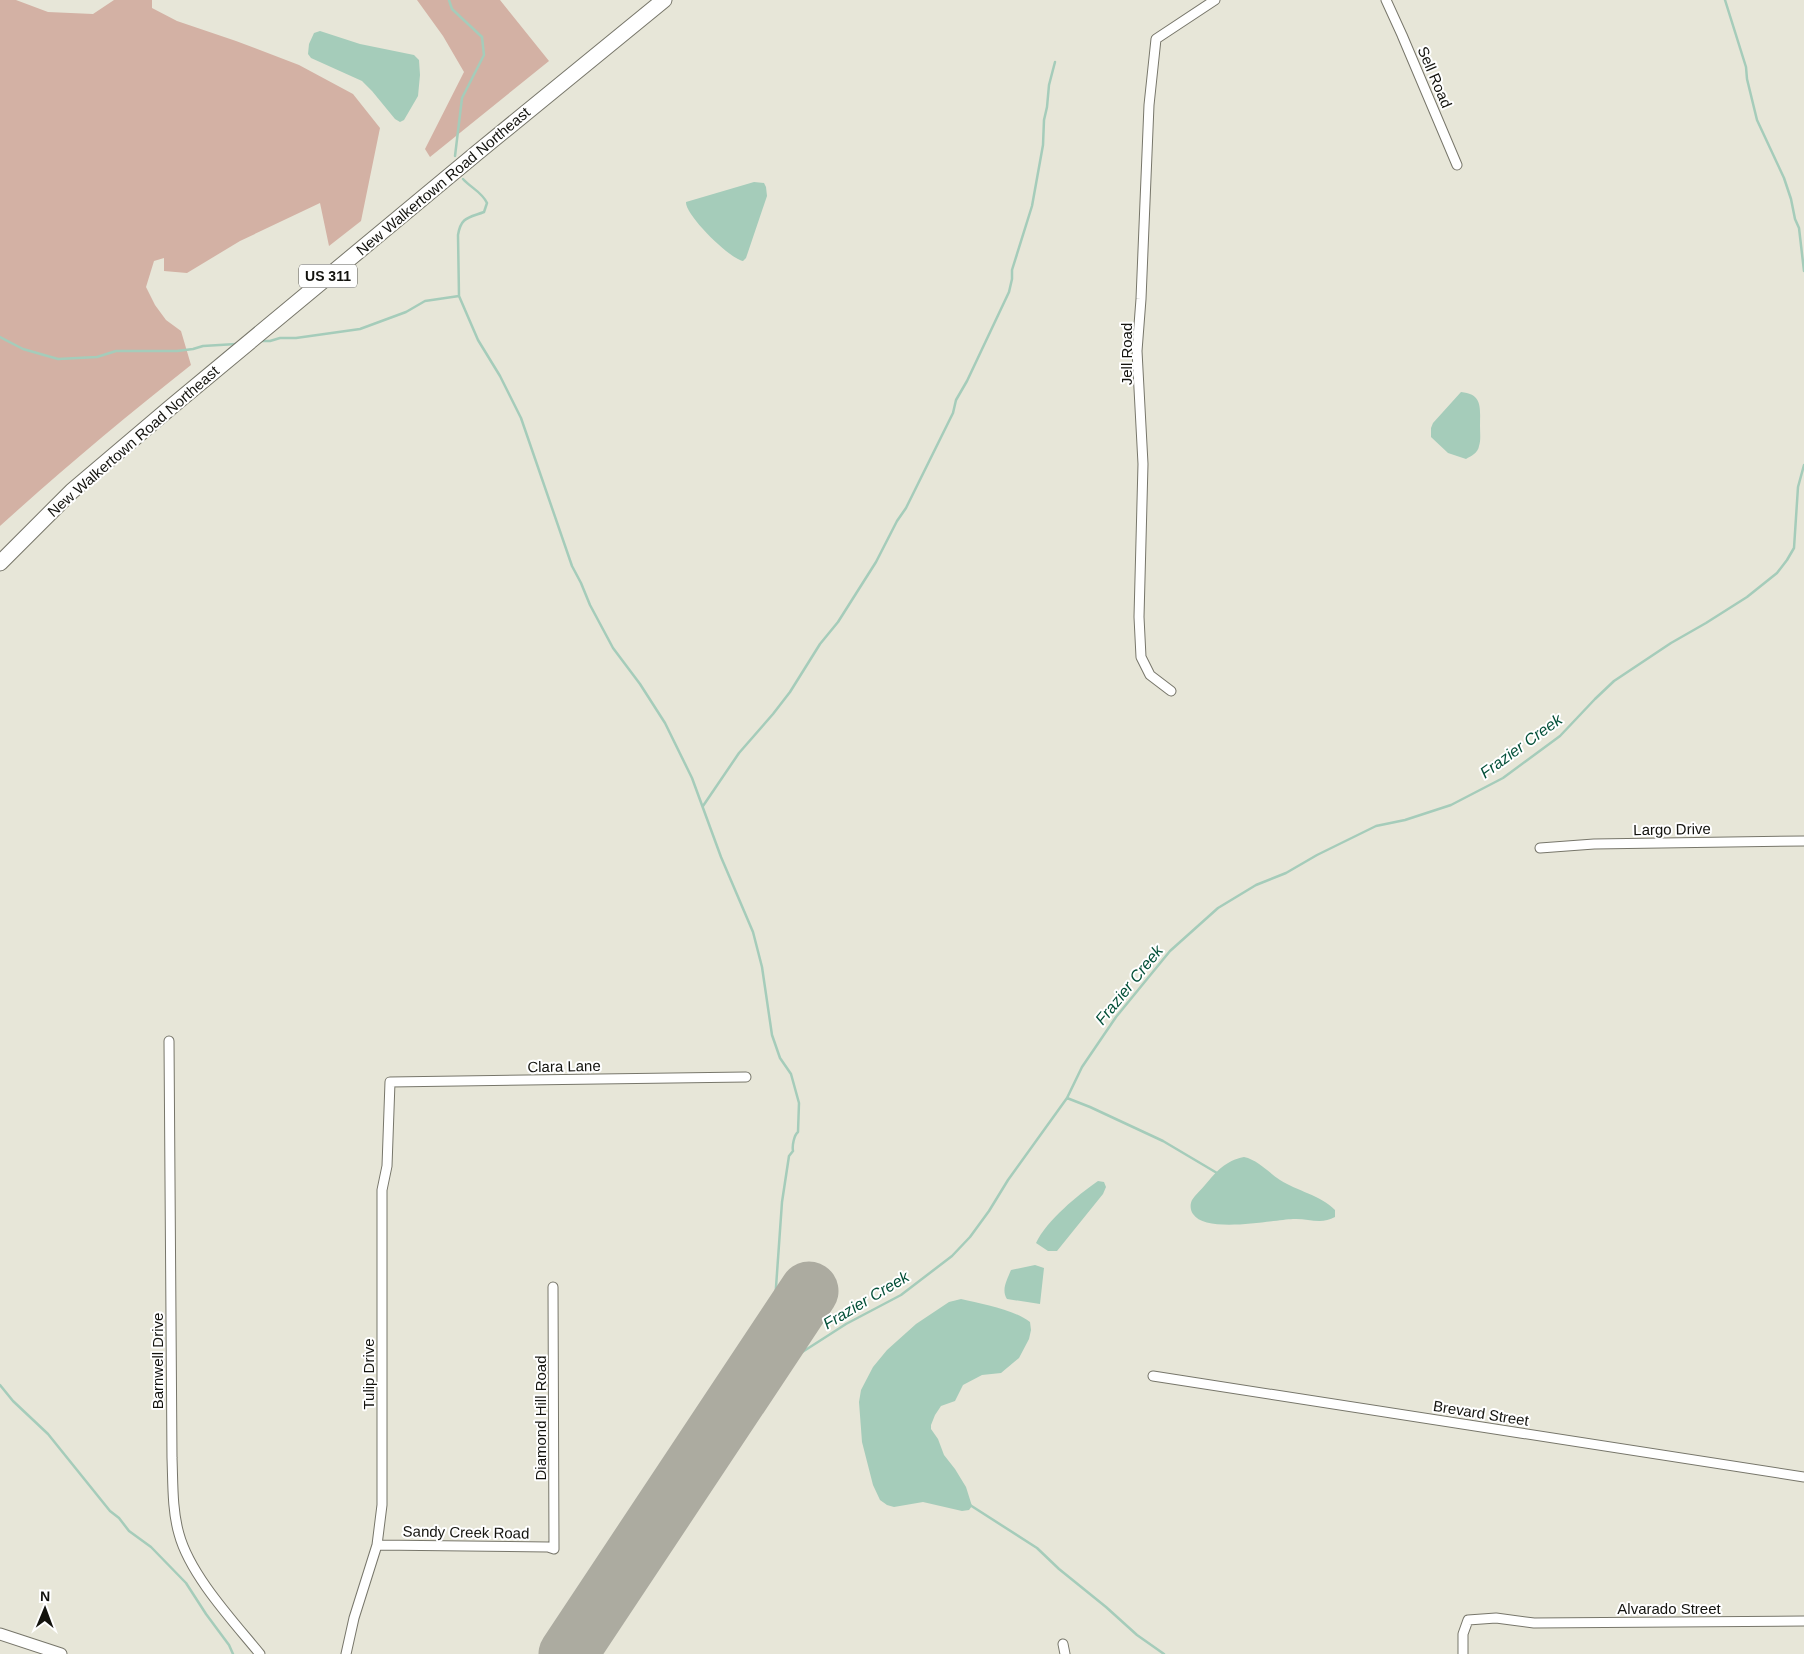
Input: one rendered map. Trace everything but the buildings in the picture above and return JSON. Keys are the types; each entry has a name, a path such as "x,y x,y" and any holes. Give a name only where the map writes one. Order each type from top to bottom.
{"main road":[{"name":"New Walkertown Road Northeast","path":"0,563 72,491 171,407 664,0"}],"street":[{"name":"Jell Road","path":"1171,691 1150,675 1141,657 1139,616 1143,464 1137,351 1149,104 1156,39 1215,0"},
{"name":"Sell Road","path":"1386,0 1457,165"},
{"name":"Largo Drive","path":"1540,848 1594,844 1804,841"},
{"name":"Barnwell Drive","path":"169,1041 172,1458 176,1518 179,1534 192,1563 231,1618 260,1654"},
{"name":"Clara Lane","path":"390,1089 390,1082 746,1077"},
{"name":"Tulip Drive","path":"346,1654 354,1618 377,1545 382,1505 382,1190 387,1166 390,1089"},
{"name":"Diamond Hill Road","path":"553,1287 554,1549"},
{"name":"Brevard Street","path":"1153,1376 1804,1477"},
{"name":"Sandy Creek Road","path":"377,1545 548,1547 554,1549"},
{"name":"Alvarado Street","path":"1463,1654 1463,1634 1468,1620 1496,1618 1534,1623 1804,1621"},
{"path":"0,1634 61,1654"},
{"path":"1063,1644 1065,1654"}],"shaded area":[{"path":"0,0 16,0 48,12 93,14 114,0 152,0 152,8 177,21 299,65 353,94 380,128 361,221 329,246 320,203 240,241 187,273 164,271 164,258 154,261 146,287 155,305 166,320 181,331 191,365 94,444 0,526"},
{"path":"417,0 500,0 549,61 430,157 425,149 464,72 443,36"},
{"path":"320,31 360,44 414,55 419,60 418,96 404,120 400,122 395,119 362,81 311,58 308,54 309,44 314,33"},
{"path":"754,182 764,183 767,196 746,258 743,261 728,253 709,236 693,216 686,202"},
{"path":"1461,392 1468,393 1477,399 1480,408 1480,439 1478,448 1474,454 1466,459 1448,453 1431,437 1433,423"},
{"path":"1244,1157 1258,1163 1287,1184 1329,1205 1335,1210 1335,1217 1325,1221 1293,1219 1225,1225 1200,1220 1191,1211 1193,1198 1222,1167"},
{"path":"1098,1181 1104,1182 1106,1187 1103,1194 1057,1251 1048,1251 1036,1243 1055,1217"},
{"path":"1035,1265 1044,1268 1040,1304 1007,1299 1005,1296 1006,1281 1011,1270"},
{"path":"961,1299 1023,1317 1030,1322 1031,1330 1029,1339 1019,1358 1001,1373 982,1375 963,1385 955,1401 941,1406 931,1425 931,1429 938,1439 944,1455 966,1487 972,1506 969,1510 962,1511 923,1502 894,1507 887,1505 880,1500 873,1485 862,1442 859,1402 861,1390 873,1367 887,1350 916,1324 949,1302"}],"waterway":[{"path":"449,0 452,9 482,37 484,55 462,98 455,156"},
{"path":"1725,0 1746,67 1757,120 1784,178 1791,199 1799,228 1804,271"},
{"path":"703,806 739,753 790,692 820,644 838,622 876,562 897,521 906,508 953,413 956,400 967,381 1009,292 1012,270 1032,206 1043,145 1049,85 1055,62"},
{"path":"463,179 487,203 484,212 463,221 459,229 459,296 478,340 500,376 521,418 572,566 590,605 613,648 640,684 665,723 692,778 721,857 753,932 762,967 772,1035 780,1058 791,1074 799,1103 798,1132 795,1136 793,1151 789,1156 782,1202 768,1374"},
{"path":"259,341 360,329 406,312 425,301 459,296"},
{"path":"0,337 23,349 58,359 97,357 116,351 177,351 203,346 236,344"},
{"name":"Frazier Creek","path":"569,1654 611,1567 654,1502 694,1457 719,1421 749,1388 768,1374 846,1324 901,1295 952,1256 970,1237 989,1211 1008,1180 1067,1098 1082,1067 1116,1017 1170,951 1218,908 1256,885 1286,873 1317,855 1376,826 1405,820 1451,805 1503,778 1560,736 1614,681 1671,643 1747,597 1777,573 1794,548 1798,487 1804,465"},
{"path":"1067,1098 1163,1141 1217,1173"},
{"path":"0,1385 13,1401 48,1434 110,1511 119,1518 129,1531 151,1547 186,1583 229,1645 233,1654"},
{"path":"970,1505 1037,1548 1137,1635 1164,1654"}],"runway":[{"path":"568,1654 809,1291"}]}
